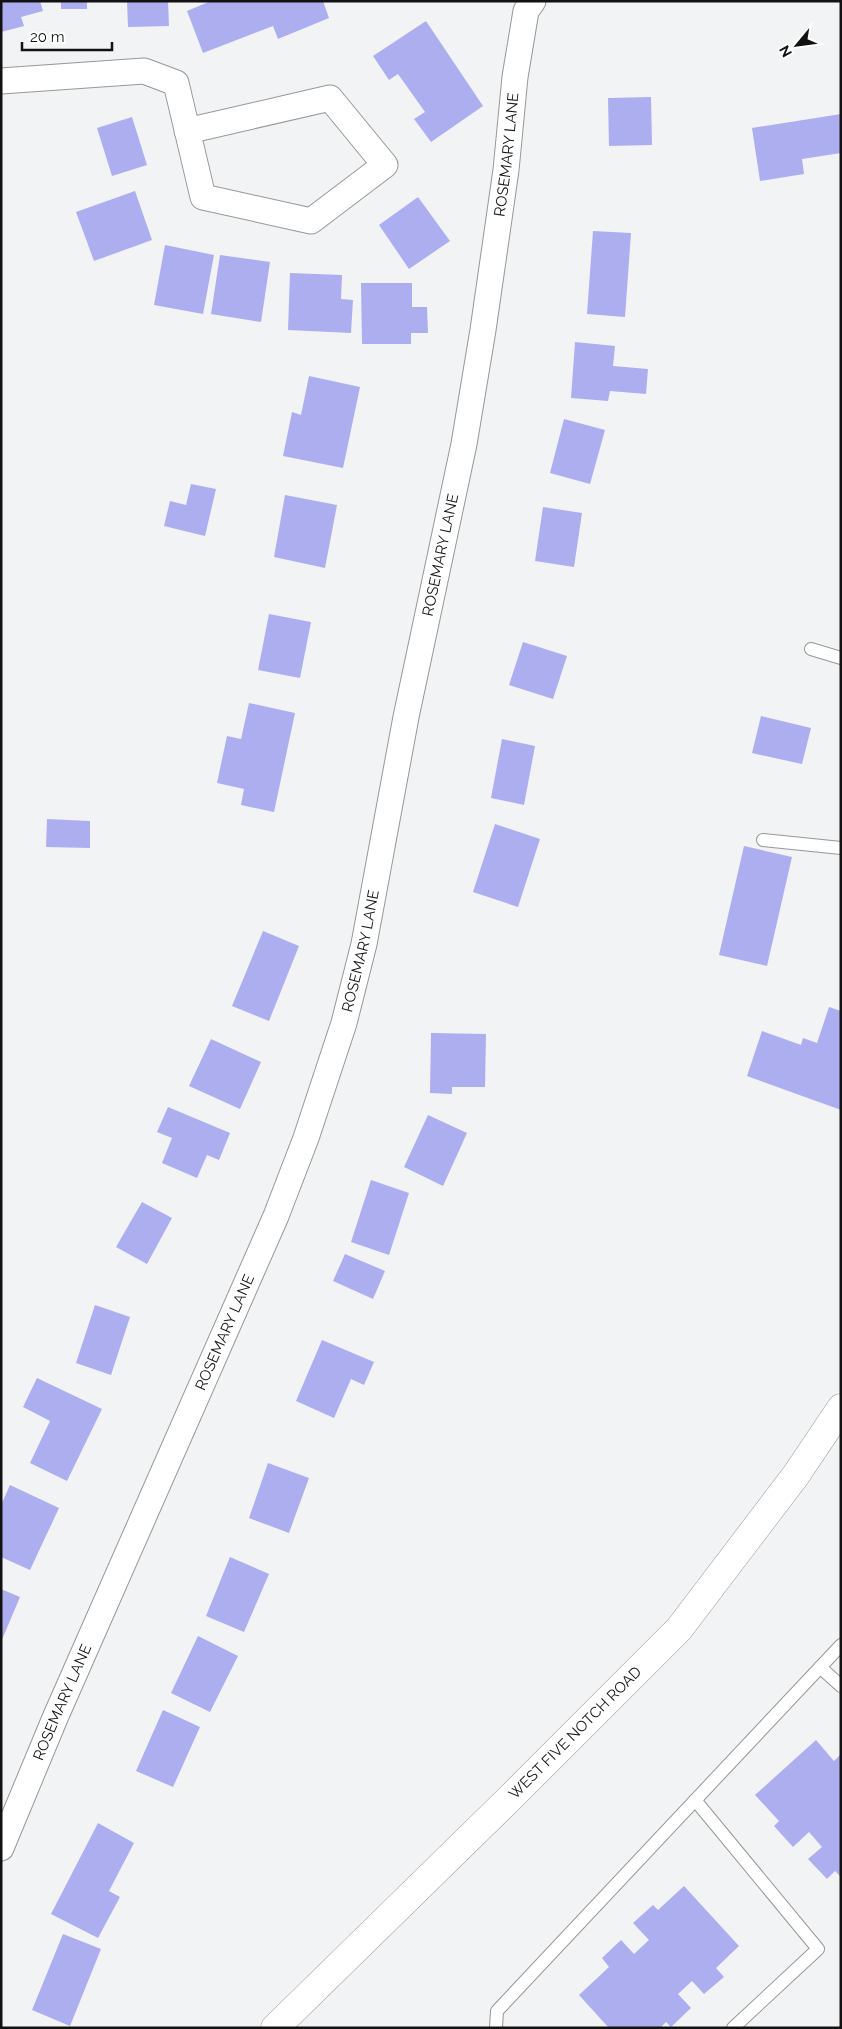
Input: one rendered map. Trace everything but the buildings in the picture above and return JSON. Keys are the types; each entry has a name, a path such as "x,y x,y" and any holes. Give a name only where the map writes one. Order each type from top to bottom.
{"street":[{"name":"ROSEMARY LANE","path":"1,1848 55,1718 276,1216 306,1138 344,1023 364,944 406,717 464,444 505,179 515,77 526,11 533,1"},
{"path":"1,81 144,71 176,83 203,197 312,221 386,166 330,98 188,131"},
{"name":"WEST FIVE NOTCH ROAD","path":"275,2028 679,1629 796,1476 841,1408"}],"lane":[{"path":"811,649 841,658"},
{"path":"764,840 841,848"},
{"path":"496,2028 497,2011 841,1645"},
{"path":"820,1667 841,1686"},
{"path":"695,1800 818,1949 733,2028"}]}
